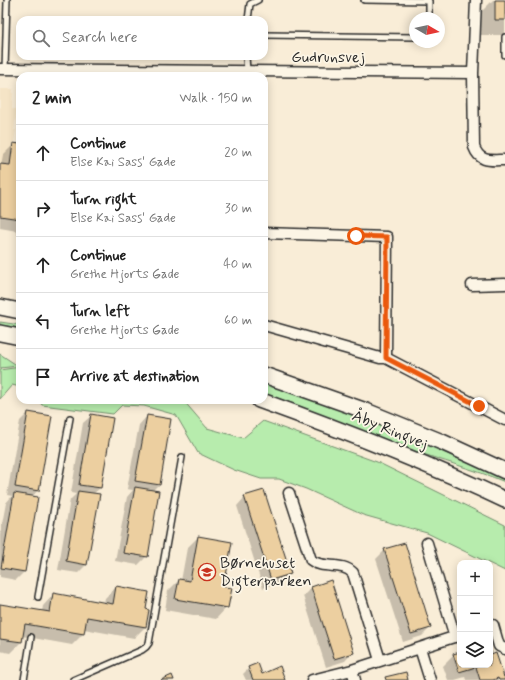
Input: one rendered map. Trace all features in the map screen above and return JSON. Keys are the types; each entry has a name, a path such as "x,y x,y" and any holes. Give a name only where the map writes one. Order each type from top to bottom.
{"main road":[{"path":"0,307 16,310"},
{"path":"0,334 16,336"},
{"name":"Åby Ringvej","path":"268,376 366,411 442,442 505,472"},
{"name":"Åby Ringvej","path":"268,404 370,441 505,500"}],"street":[{"path":"476,0 473,73 474,147 478,156 482,158 487,160 505,160"},
{"name":"Gudrunsvej","path":"3,69 20,72"},
{"name":"Gudrunsvej","path":"268,74 473,73"},
{"path":"268,234 387,237 386,358"},
{"path":"472,285 505,284"},
{"path":"268,326 380,358 386,358 505,420"},
{"path":"290,493 311,560 320,565 347,568 353,573 380,660"},
{"path":"427,543 457,633"},
{"path":"493,625 499,646 505,650"},
{"path":"312,680 328,678 457,636"},
{"path":"420,648 430,680"},
{"path":"352,670 355,680"}],"lane":[{"path":"3,69 7,0"},
{"path":"248,16 250,4 258,0"},
{"path":"364,0 429,0 429,12"},
{"path":"268,35 409,37"},
{"path":"505,37 505,55"},
{"path":"246,60 247,72"},
{"path":"38,597 70,418"},
{"path":"73,680 142,650 149,643 182,457"},
{"path":"24,680 31,637"}],"shaded area":[{"path":"0,89 13,89 12,109 16,109 14,130 16,130 10,165 0,164"}],"green space":[{"path":"0,322 16,324 16,327 0,325"},
{"path":"0,354 16,365 16,366 0,368"},
{"path":"16,368 16,386 12,385 0,399 0,370"},
{"path":"268,383 376,423 505,479 505,482 422,453 268,395"},
{"path":"41,404 186,404 207,428 243,438 263,421 377,462 505,525 505,571 493,565 493,560 482,560 427,533 363,515 306,489 279,479 261,479 234,470 198,453 176,415 144,406 122,405 113,414"}],"building":[{"path":"495,0 505,0 505,20 495,20"},
{"path":"13,143 16,143 16,218 0,216 0,164 10,165"},
{"path":"28,412 52,416 39,491 15,487"},
{"path":"91,414 113,418 101,488 79,485"},
{"path":"147,415 171,419 160,485 135,481"},
{"path":"135,487 159,491 148,557 123,553"},
{"path":"264,490 291,574 271,580 244,496"},
{"path":"78,491 100,494 87,565 66,561"},
{"path":"14,493 38,497 25,572 1,568"},
{"path":"198,536 232,542 224,587 232,588 228,608 175,599 179,579 190,581"},
{"path":"405,543 431,628 411,634 384,549"},
{"path":"331,580 354,653 334,659 311,587"},
{"path":"116,586 149,592 146,609 149,610 146,627 87,617 84,634 25,624 22,642 0,639 0,604 50,612 53,593 113,604"},
{"path":"457,653 457,666 453,654"},
{"path":"496,653 504,677 505,676 505,680 499,680 498,678 493,680 480,680 476,668 493,668 493,654"},
{"path":"258,663 262,674 280,666 285,680 253,680 248,667"},
{"path":"458,668 473,668 459,672"},
{"path":"406,672 408,680 386,680 385,677"},
{"path":"172,675 174,680 161,680"}],"place":[{"name":"Børnehuset Digterparken","path":"207,572"}],"route":[{"path":"356,236 387,237 386,358 479,406"}]}
